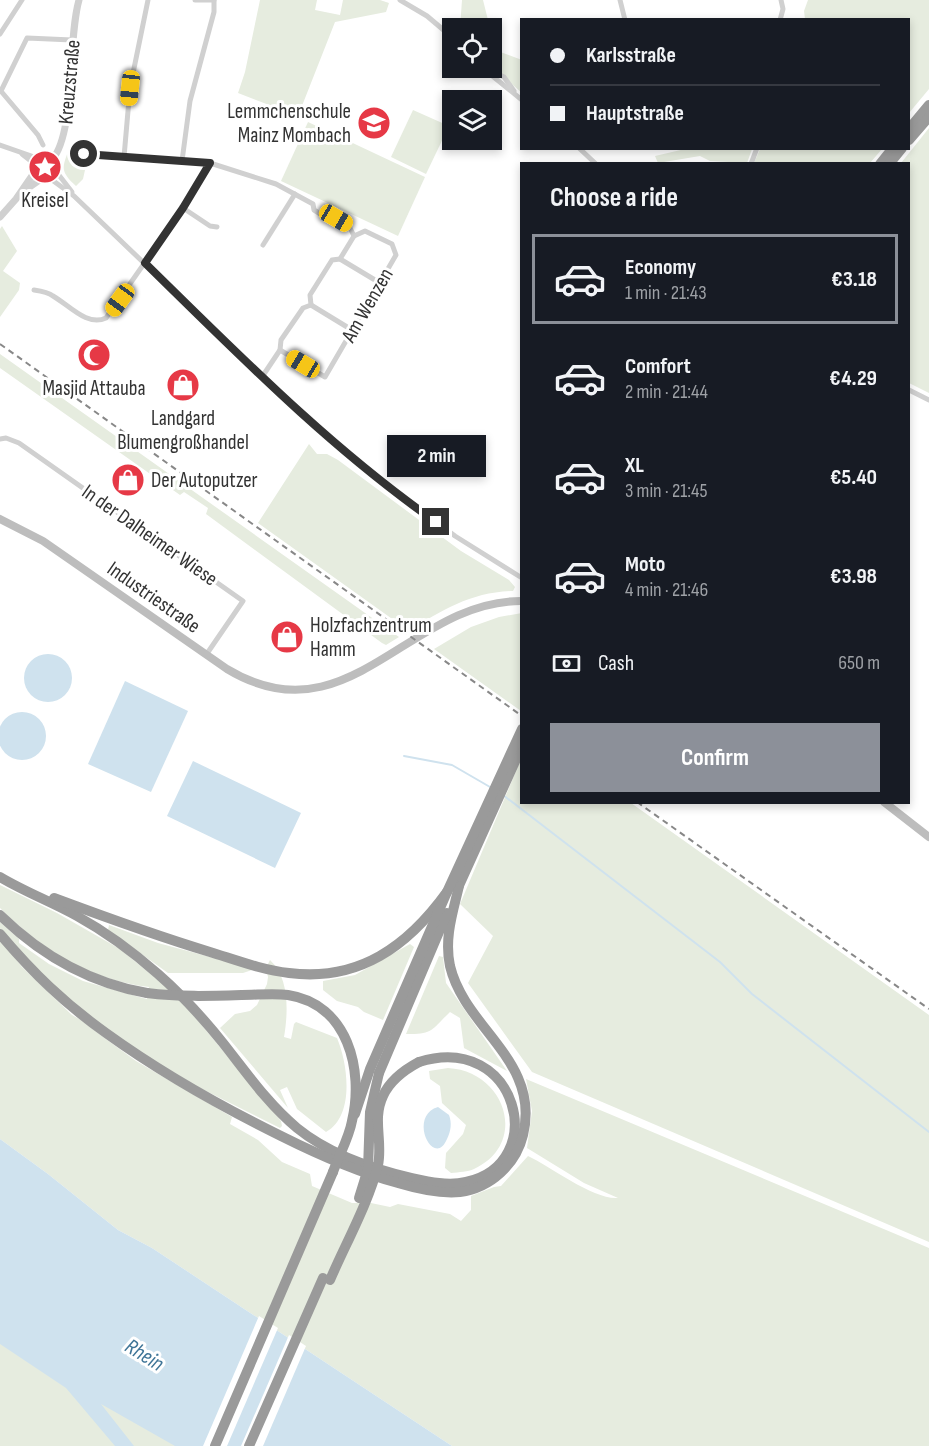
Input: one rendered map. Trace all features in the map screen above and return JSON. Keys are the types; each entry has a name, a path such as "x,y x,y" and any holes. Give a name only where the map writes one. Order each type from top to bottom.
{"highway":[{"path":"910,128 929,105"},
{"path":"910,139 929,117"},
{"path":"882,162 891,150"},
{"path":"891,162 900,150"},
{"path":"215,1446 352,1123 370,1069 447,892 520,733"},
{"path":"249,1446 362,1189 369,1159 369,1120 376,1083 459,886 520,750"},
{"path":"0,876 121,923 274,971 305,974 336,972 380,957 406,939 447,892"},
{"path":"0,876 88,923 124,947 159,975 208,1024 267,1098 298,1129 336,1152 369,1166 409,1182 449,1184 468,1182 486,1174 506,1154 513,1136 514,1107 501,1081 486,1068 459,1058 430,1059 404,1070 387,1089 378,1113 379,1158 372,1183 257,1446"},
{"path":"0,934 52,990 105,1032 163,1071 231,1110 315,1153 366,1174 453,1192 468,1191 496,1178 507,1167 524,1133 525,1117 524,1100 517,1073 464,999 453,974 448,939 459,886"},
{"path":"0,915 30,941 71,968 100,981 147,993 178,996 280,994 316,1005 337,1023 351,1048 356,1086 352,1123"}],"main road":[{"name":"Industriestraße","path":"0,519 43,541 235,674 253,683 272,688 312,689 340,682 468,610 500,602 520,601"},
{"path":"887,804 929,837"}],"street":[{"path":"0,34 22,0"},
{"name":"Kreuzstraße","path":"52,160 59,152 64,135 72,40 79,0"},
{"path":"124,157 130,88 148,0"},
{"path":"182,161 190,101 214,12 214,0 195,0"},
{"path":"400,0 427,16 442,29"},
{"path":"620,0 624,18"},
{"path":"781,0 783,9 781,18"},
{"path":"43,145 38,135 1,90 27,38 72,40"},
{"path":"502,76 520,98"},
{"path":"0,145 18,151 37,164 39,175 46,177 74,196 322,433 381,481 455,536 520,577"},
{"path":"581,150 594,162"},
{"path":"84,154 210,163 276,184 312,204 314,210 327,218 336,218 349,226 354,236 340,259"},
{"path":"0,217 16,199 37,164 47,158 52,160 55,170 74,196"},
{"path":"34,290 51,294 86,318 100,321 109,315 183,208 210,163"},
{"path":"16,199 55,170"},
{"path":"263,245 295,194"},
{"path":"183,208 210,226 217,226"},
{"name":"Am Wenzen","path":"280,350 325,376 396,255 392,244 365,231 354,236"},
{"path":"311,305 310,295 332,260 340,259 380,283"},
{"path":"262,377 280,350 281,340 303,308 311,305"},
{"path":"311,305 352,330"},
{"path":"910,390 929,400"},
{"name":"In der Dalheimer Wiese","path":"0,439 6,438 20,443 243,601 206,655"}],"shaded area":[{"path":"260,0 317,0 315,10 340,15 343,0 380,0 389,3 386,12 335,22 298,116 238,93 245,72"},
{"path":"462,0 483,0 488,18 461,18"},
{"path":"808,0 929,0 929,89 910,112 910,18 805,18 804,11"},
{"path":"502,53 520,59 520,91 502,76"},
{"path":"413,110 442,123 442,141 426,174 391,157"},
{"path":"308,122 425,177 398,236 281,181"},
{"path":"929,128 929,393 910,384 910,162 902,162"},
{"path":"69,149 76,149 75,160 87,161 83,179 76,186 67,177 64,169"},
{"path":"681,150 752,150 747,162 710,161 700,156 658,162 655,156"},
{"path":"759,150 881,150 871,162 754,162"},
{"path":"2,226 17,251 3,271 20,283 19,290 0,317 0,229"},
{"path":"0,354 399,637 386,645 382,643 206,514 208,508 184,492 180,495 0,368"},
{"path":"309,444 317,454 327,454 338,460 461,551 509,580 515,587 513,591 484,595 458,604 409,631 258,523"},
{"path":"520,613 520,710 434,649 471,627 499,617"},
{"path":"520,762 520,804 632,804 929,1015 929,1242 532,1072 468,983 493,936 460,904"},
{"path":"0,885 57,913 120,949 165,986 185,1005 281,1121 282,1126 280,1128 198,1087 117,1038 46,981 0,930 0,922 19,939 19,943 49,964 83,981 147,999 149,987 107,978 68,961 50,950 0,908"},
{"path":"109,925 158,943 255,969 243,973 168,973 108,930"},
{"path":"0,938 22,967 72,1015 136,1061 232,1117 230,1124 258,1140 282,1162 310,1174 312,1186 352,1203 371,1203 390,1207 398,1204 450,1214 461,1221 471,1210 471,1196 501,1186 528,1156 597,1194 618,1198 584,1183 527,1148 532,1111 526,1079 929,1248 929,1446 452,1446 152,1248 118,1230 0,1139"},
{"path":"410,944 414,947 383,1020 358,1007 337,1001 323,990 323,981 355,975"},
{"path":"439,956 443,957 446,983 507,1071 464,1048 460,1018 450,1012 427,1032 406,1034"},
{"path":"270,960 281,976 286,997 284,1037 291,1039 296,1022 337,1038 341,1049 346,1075 345,1102 342,1114 326,1132 297,1109 287,1087 280,1090 288,1108 220,1028 235,1014 250,1011 257,1005 267,984 266,968"},
{"path":"448,1068 468,1072 484,1082 496,1095 503,1110 505,1127 501,1143 491,1158 472,1170 463,1172 451,1173 445,1168 446,1153 463,1134 466,1125 442,1103 440,1086 430,1079 429,1071"},
{"path":"0,1342 300,1446 0,1446"}],"water":[{"path":"43,654 53,654 68,664 72,678 71,687 62,698 53,702 43,702 28,692 24,683 24,673 34,658"},
{"path":"125,681 188,711 151,792 88,764"},
{"path":"22,712 35,716 42,723 46,736 42,749 31,758 22,760 13,758 5,753 0,745 0,727 5,719 13,714"},
{"path":"193,761 301,813 275,868 167,816"},
{"path":"438,1107 449,1115 451,1127 442,1147 436,1148 430,1145 426,1138 424,1120 429,1112"},
{"name":"Rhein","path":"0,1139 118,1230 152,1248 452,1446 175,1446 101,1404 134,1446 115,1446 66,1388 0,1344"}],"pier":[{"path":"259,1316 278,1328 227,1446 203,1446"},
{"path":"289,1335 306,1346 263,1446 241,1446"}],"waterway":[{"path":"404,756 452,765 490,787"},
{"path":"503,795 720,962 752,994 929,1132"}],"railway":[{"path":"0,344 520,715"},
{"path":"640,804 929,1009"}],"place":[{"name":"Lemmchenschule Mainz Mombach","path":"374,123"},
{"name":"Kreisel","path":"45,167"},
{"name":"Masjid Attauba","path":"94,355"},
{"name":"Landgard Blumengroßhandel","path":"183,385"},
{"name":"Der Autoputzer","path":"128,480"},
{"name":"Holzfachzentrum Hamm","path":"287,637"}],"route":[{"path":"84,154 210,163 183,208 145,263 322,433 358,464 436,522"}]}
